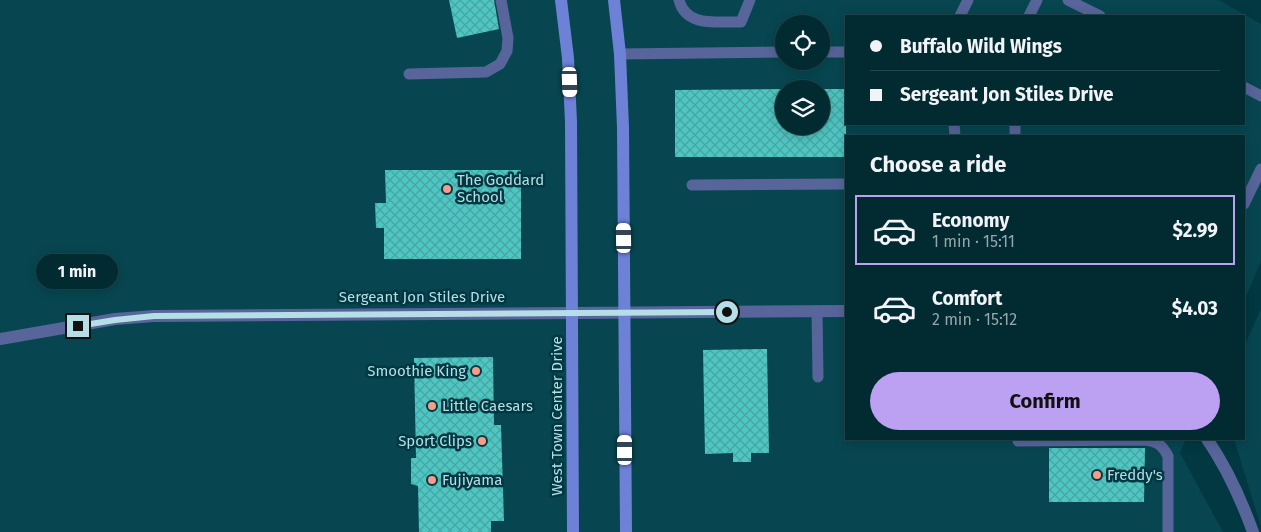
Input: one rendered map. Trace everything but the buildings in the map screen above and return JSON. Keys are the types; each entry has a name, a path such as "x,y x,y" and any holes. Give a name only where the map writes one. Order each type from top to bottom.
{"street":[{"name":"West Town Center Drive","path":"561,0 568,58 570,98 573,532"},
{"path":"614,0 620,54 623,128 626,532"},
{"name":"Sergeant Jon Stiles Drive","path":"0,339 148,316 845,311"},
{"path":"1208,440 1221,459 1253,532"}],"lane":[{"path":"409,74 486,72 500,64 505,58 508,43 507,27 501,0"},
{"path":"679,0 681,9 687,16 696,20 741,22 750,0"},
{"path":"960,15 968,0"},
{"path":"1030,15 1037,0"},
{"path":"1068,0 1098,15"},
{"path":"620,54 775,52"},
{"path":"830,52 845,52"},
{"path":"1245,88 1261,96"},
{"path":"1245,202 1261,169"},
{"path":"692,185 845,184"},
{"path":"817,311 818,377"},
{"path":"1018,441 1146,440 1157,442 1163,447 1168,456 1168,532"}],"shaded area":[{"path":"0,0 1219,0 1261,24 1261,261 1245,299 1245,135 845,135 845,440 1186,440 1180,453 1223,532 0,532"},
{"path":"1261,309 1261,527 1234,440 1245,440 1245,345"}],"place":[{"name":"The Goddard School","path":"447,189"},
{"name":"Smoothie King","path":"476,371"},
{"name":"Little Caesars","path":"432,406"},
{"name":"Sport Clips","path":"482,441"},
{"name":"Freddy's","path":"1097,475"},
{"name":"Fujiyama","path":"432,480"}],"route":[{"path":"78,326 134,317 154,316 727,312"}]}
